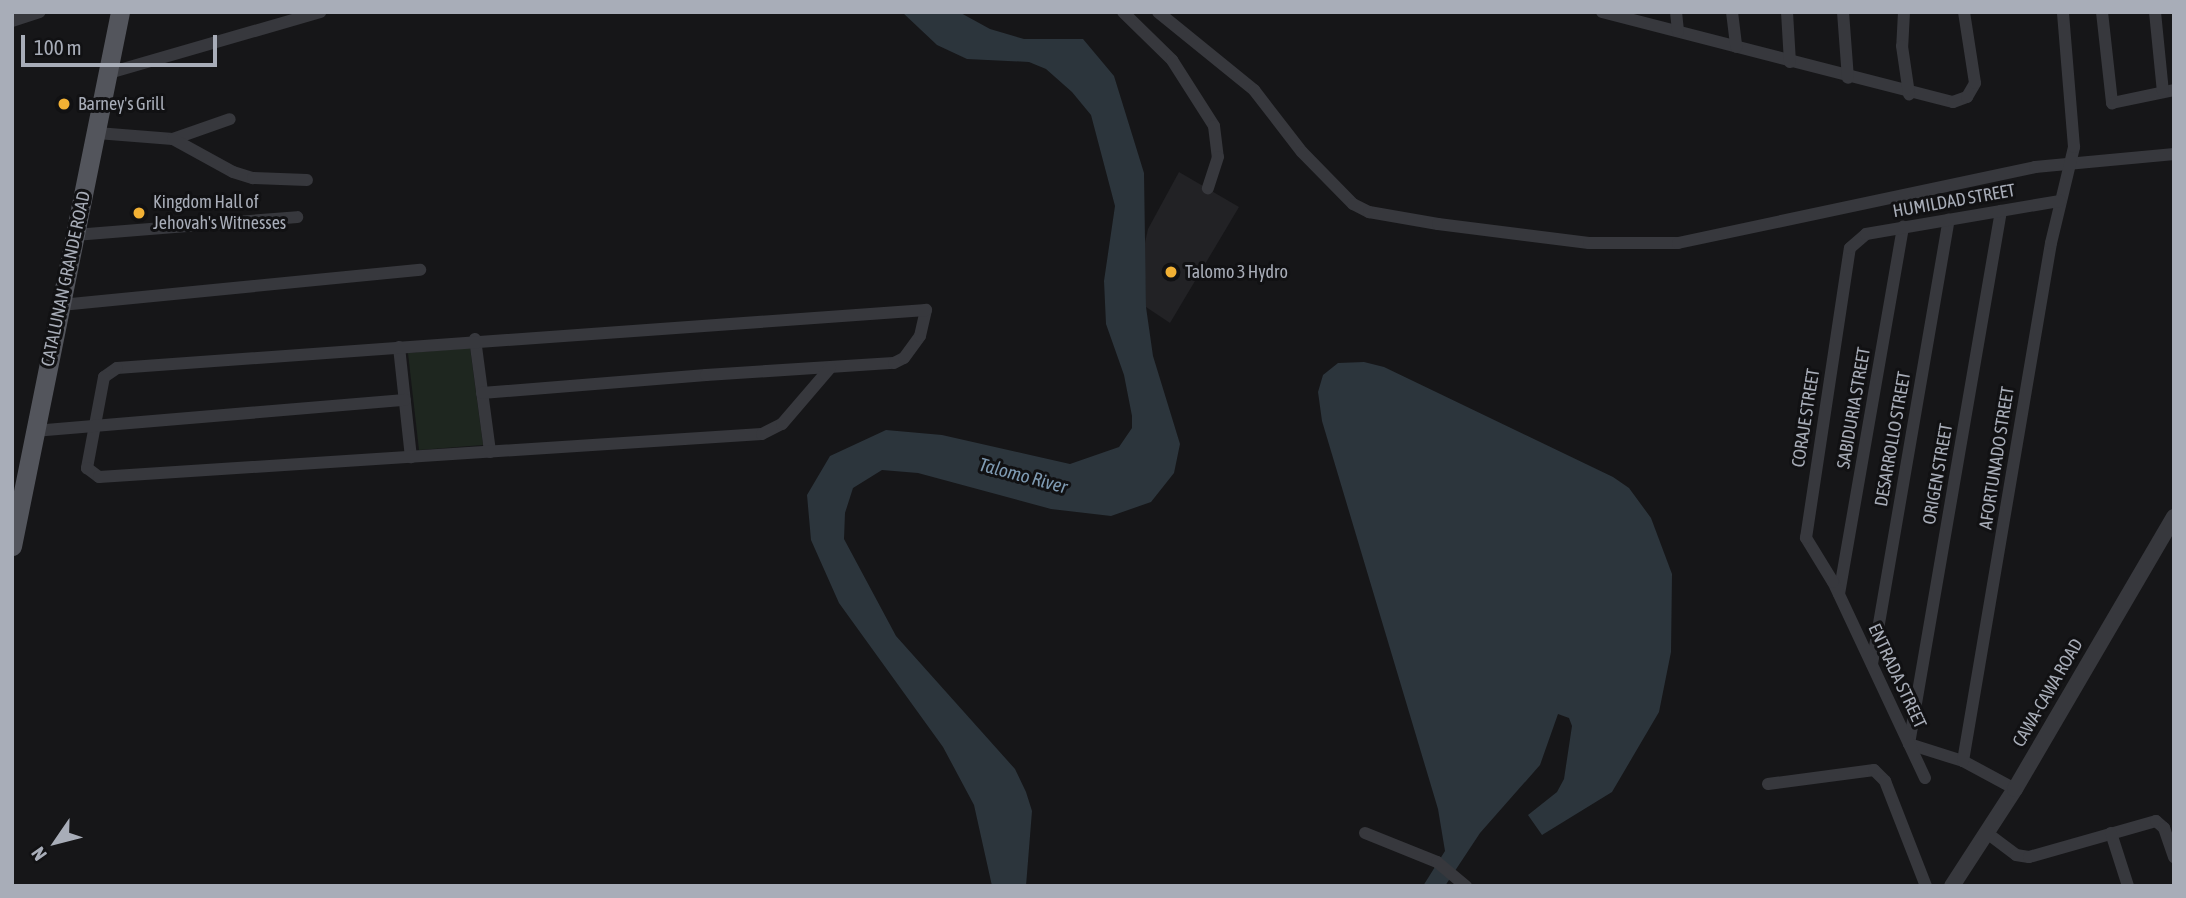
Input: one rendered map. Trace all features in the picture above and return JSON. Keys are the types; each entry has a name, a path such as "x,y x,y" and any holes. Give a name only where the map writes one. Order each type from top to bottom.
{"main road":[{"name":"CATALUNAN GRANDE ROAD","path":"12,546 120,12"}],"street":[{"path":"12,21 40,12"},
{"path":"109,73 320,12"},
{"path":"1123,12 1171,60 1214,127 1218,157 1208,188"},
{"path":"1158,12 1254,90 1336,191 1369,212 1392,217 1590,243 1678,243 2070,162 2174,154"},
{"path":"1602,12 1624,15 1909,94 1953,102 1973,91 1976,74 1964,12"},
{"path":"1676,12 1678,32"},
{"path":"1732,12 1736,47"},
{"path":"1787,12 1790,62"},
{"path":"1843,12 1848,78"},
{"path":"1904,12 1902,46 1909,94"},
{"name":"AFORTUNADO STREET","path":"1963,761 2060,201 2070,162 2075,121 2063,12"},
{"path":"2102,12 2112,103 2169,91 2155,12"},
{"path":"97,133 173,139 230,119"},
{"path":"173,139 233,172 307,180"},
{"name":"HUMILDAD STREET","path":"1855,239 2060,201"},
{"name":"ORIGEN STREET","path":"1909,744 2001,211"},
{"path":"75,235 298,217"},
{"name":"DESARROLLO STREET","path":"1872,664 1949,220"},
{"name":"SABIDURIA STREET","path":"1839,594 1903,228"},
{"name":"CORAJE STREET","path":"1839,594 1806,538 1850,248 1855,239"},
{"path":"61,305 420,270"},
{"path":"482,393 830,368 881,366 904,358 920,336 926,310 475,340 117,368 104,377 87,463 89,472 99,477 771,432 830,368"},
{"path":"475,340 490,452"},
{"path":"399,347 411,457"},
{"path":"34,431 405,400"},
{"name":"CAWA-CAWA ROAD","path":"1952,886 2015,789 2174,517"},
{"name":"ENTRADA STREET","path":"1839,594 1909,744 1963,761 2015,789"},
{"path":"1909,744 1925,778"},
{"path":"1768,784 1859,769 1880,774 1926,886"},
{"path":"1987,833 2023,857 2159,822 2174,857"},
{"path":"1365,833 1437,862 1463,882"},
{"path":"2111,833 2128,886"}],"shaded area":[{"path":"1179,172 1239,207 1170,323 1146,307 1144,247 1148,229"},
{"path":"470,348 483,445 419,450 408,353"}],"water":[{"name":"Talomo River","path":"902,12 959,12 990,29 1024,39 1083,39 1114,76 1144,173 1146,307 1153,356 1180,444 1174,473 1151,502 1111,516 1051,509 918,473 882,470 853,488 845,513 844,539 896,636 1015,769 1032,811 1026,886 992,886 974,805 943,747 839,603 811,540 807,495 830,456 886,430 942,435 1070,464 1119,447 1132,428 1132,416 1124,375 1106,324 1104,281 1115,206 1091,115 1072,92 1046,69 1029,62 967,59 937,45"},
{"path":"1364,362 1384,367 1613,477 1629,488 1651,518 1672,574 1671,652 1659,712 1612,792 1542,835 1528,815 1557,792 1564,779 1572,726 1569,718 1558,714 1540,765 1480,833 1445,886 1423,886 1445,851 1438,809 1322,421 1318,392 1323,375 1338,363"}],"place":[{"name":"Barney's Grill","path":"64,104"},
{"name":"Kingdom Hall of Jehovah's Witnesses","path":"139,213"},
{"name":"Talomo 3 Hydro","path":"1171,272"}]}
